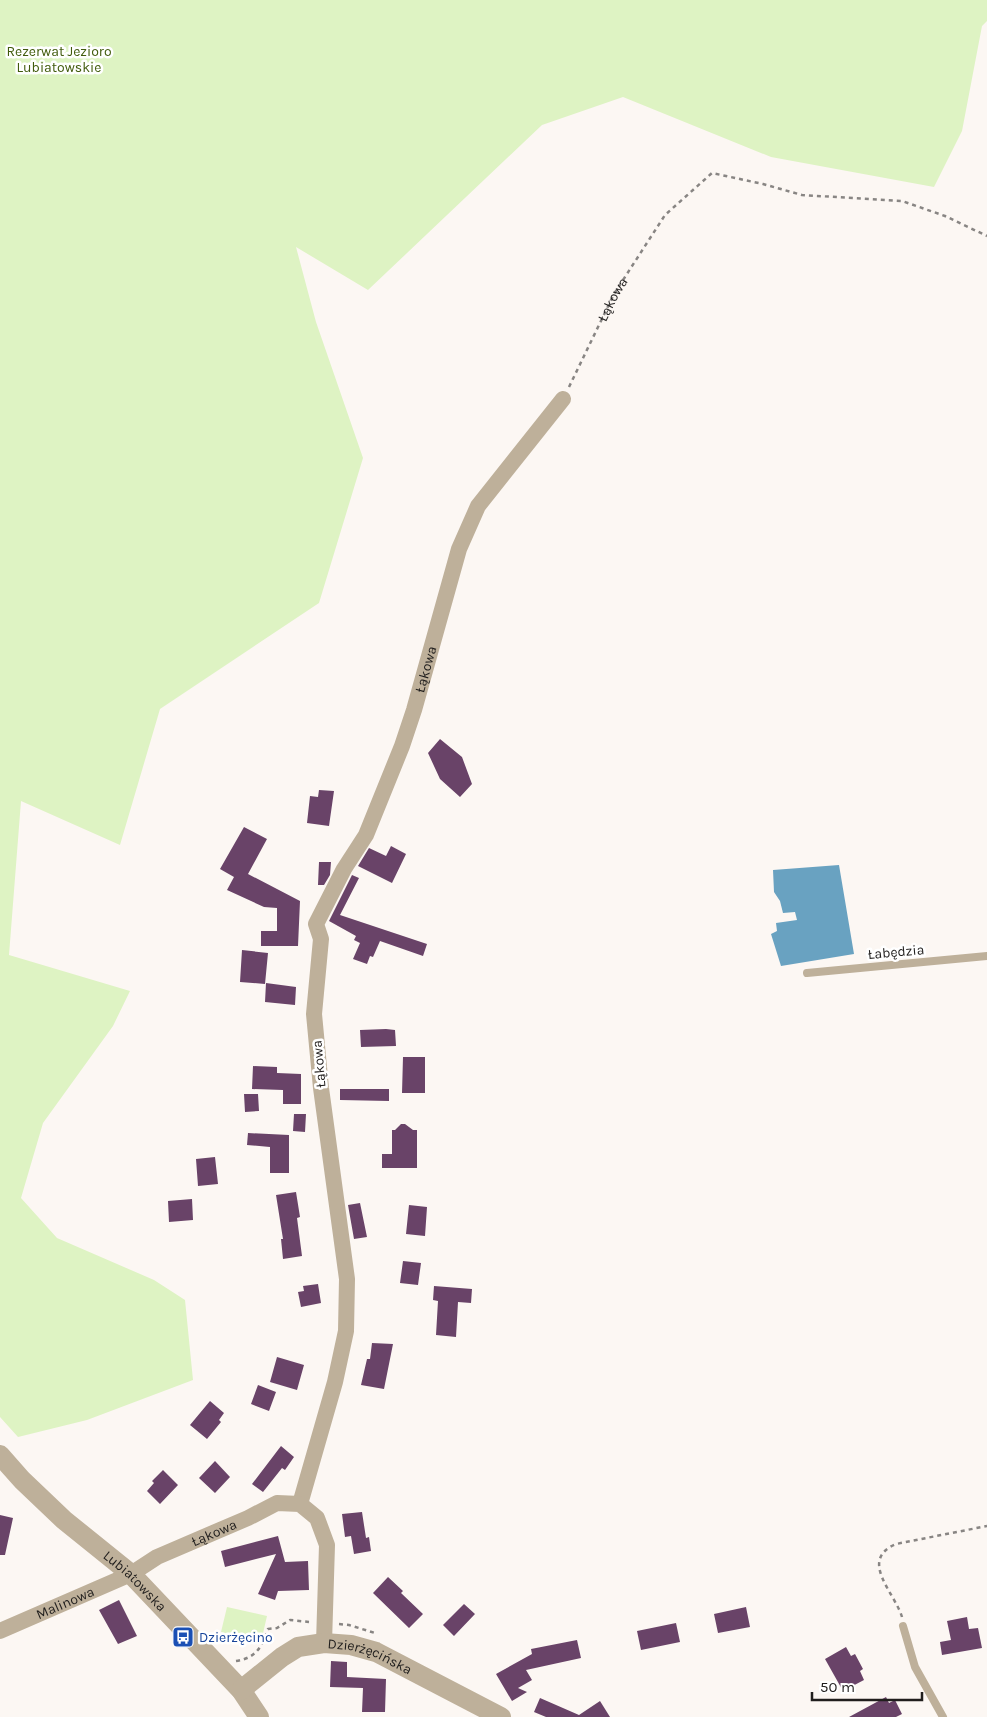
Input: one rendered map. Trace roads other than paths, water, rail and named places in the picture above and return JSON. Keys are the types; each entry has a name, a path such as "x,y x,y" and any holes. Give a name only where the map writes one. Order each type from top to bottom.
{"street":[{"name":"Łąkowa","path":"131,1574 157,1557 209,1536 277,1503 300,1504 334,1382 346,1331 347,1279 321,1088 314,1014 321,948 321,939 316,924 344,869 366,835 402,746 414,710 459,549 478,506 563,399"},
{"name":"Lubiatowska","path":"0,1455 22,1480 64,1520 131,1574 242,1690 259,1717"},
{"path":"300,1504 317,1518 327,1545 324,1633"},
{"name":"Malinowa","path":"0,1631 131,1574"},
{"name":"Dzierżęcińska","path":"242,1690 282,1657 324,1633 352,1645 376,1652 501,1717"}],"lane":[{"name":"Łabędzia","path":"807,973 987,956"},
{"path":"903,1626 915,1667 943,1717"}],"water":[{"path":"839,865 854,954 781,966 771,934 777,931 776,923 797,920 795,912 783,913 780,901 774,892 773,870"}],"place":[{"name":"Dzierżęcino","path":"183,1637"}],"park label":[{"name":"Rezerwat Jezioro Lubiatowskie","path":"59,59"}]}
